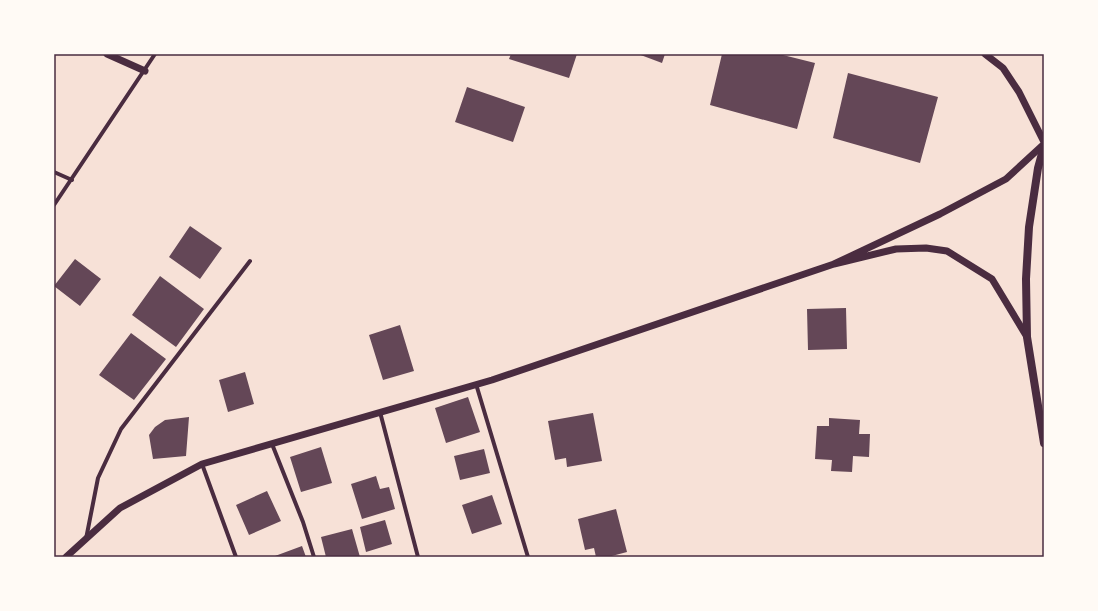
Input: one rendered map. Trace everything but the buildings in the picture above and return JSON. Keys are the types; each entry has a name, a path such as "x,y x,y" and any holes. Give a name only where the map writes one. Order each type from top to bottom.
{"main road":[{"path":"1044,144 1038,168 1029,227 1026,279 1027,337 1044,443"}],"street":[{"path":"107,54 145,71"},
{"path":"54,205 156,54"},
{"path":"834,264 940,214 1006,179 1044,144 1019,92 1003,68 985,54"},
{"path":"54,172 72,180"},
{"path":"66,557 120,508 202,464 476,384 834,264 896,249 926,248 947,251 992,279 1027,337"},
{"path":"86,539 98,478 121,429 250,261"},
{"path":"476,384 528,557"},
{"path":"380,412 418,557"},
{"path":"272,444 303,522 314,557"},
{"path":"202,464 236,557"}]}
